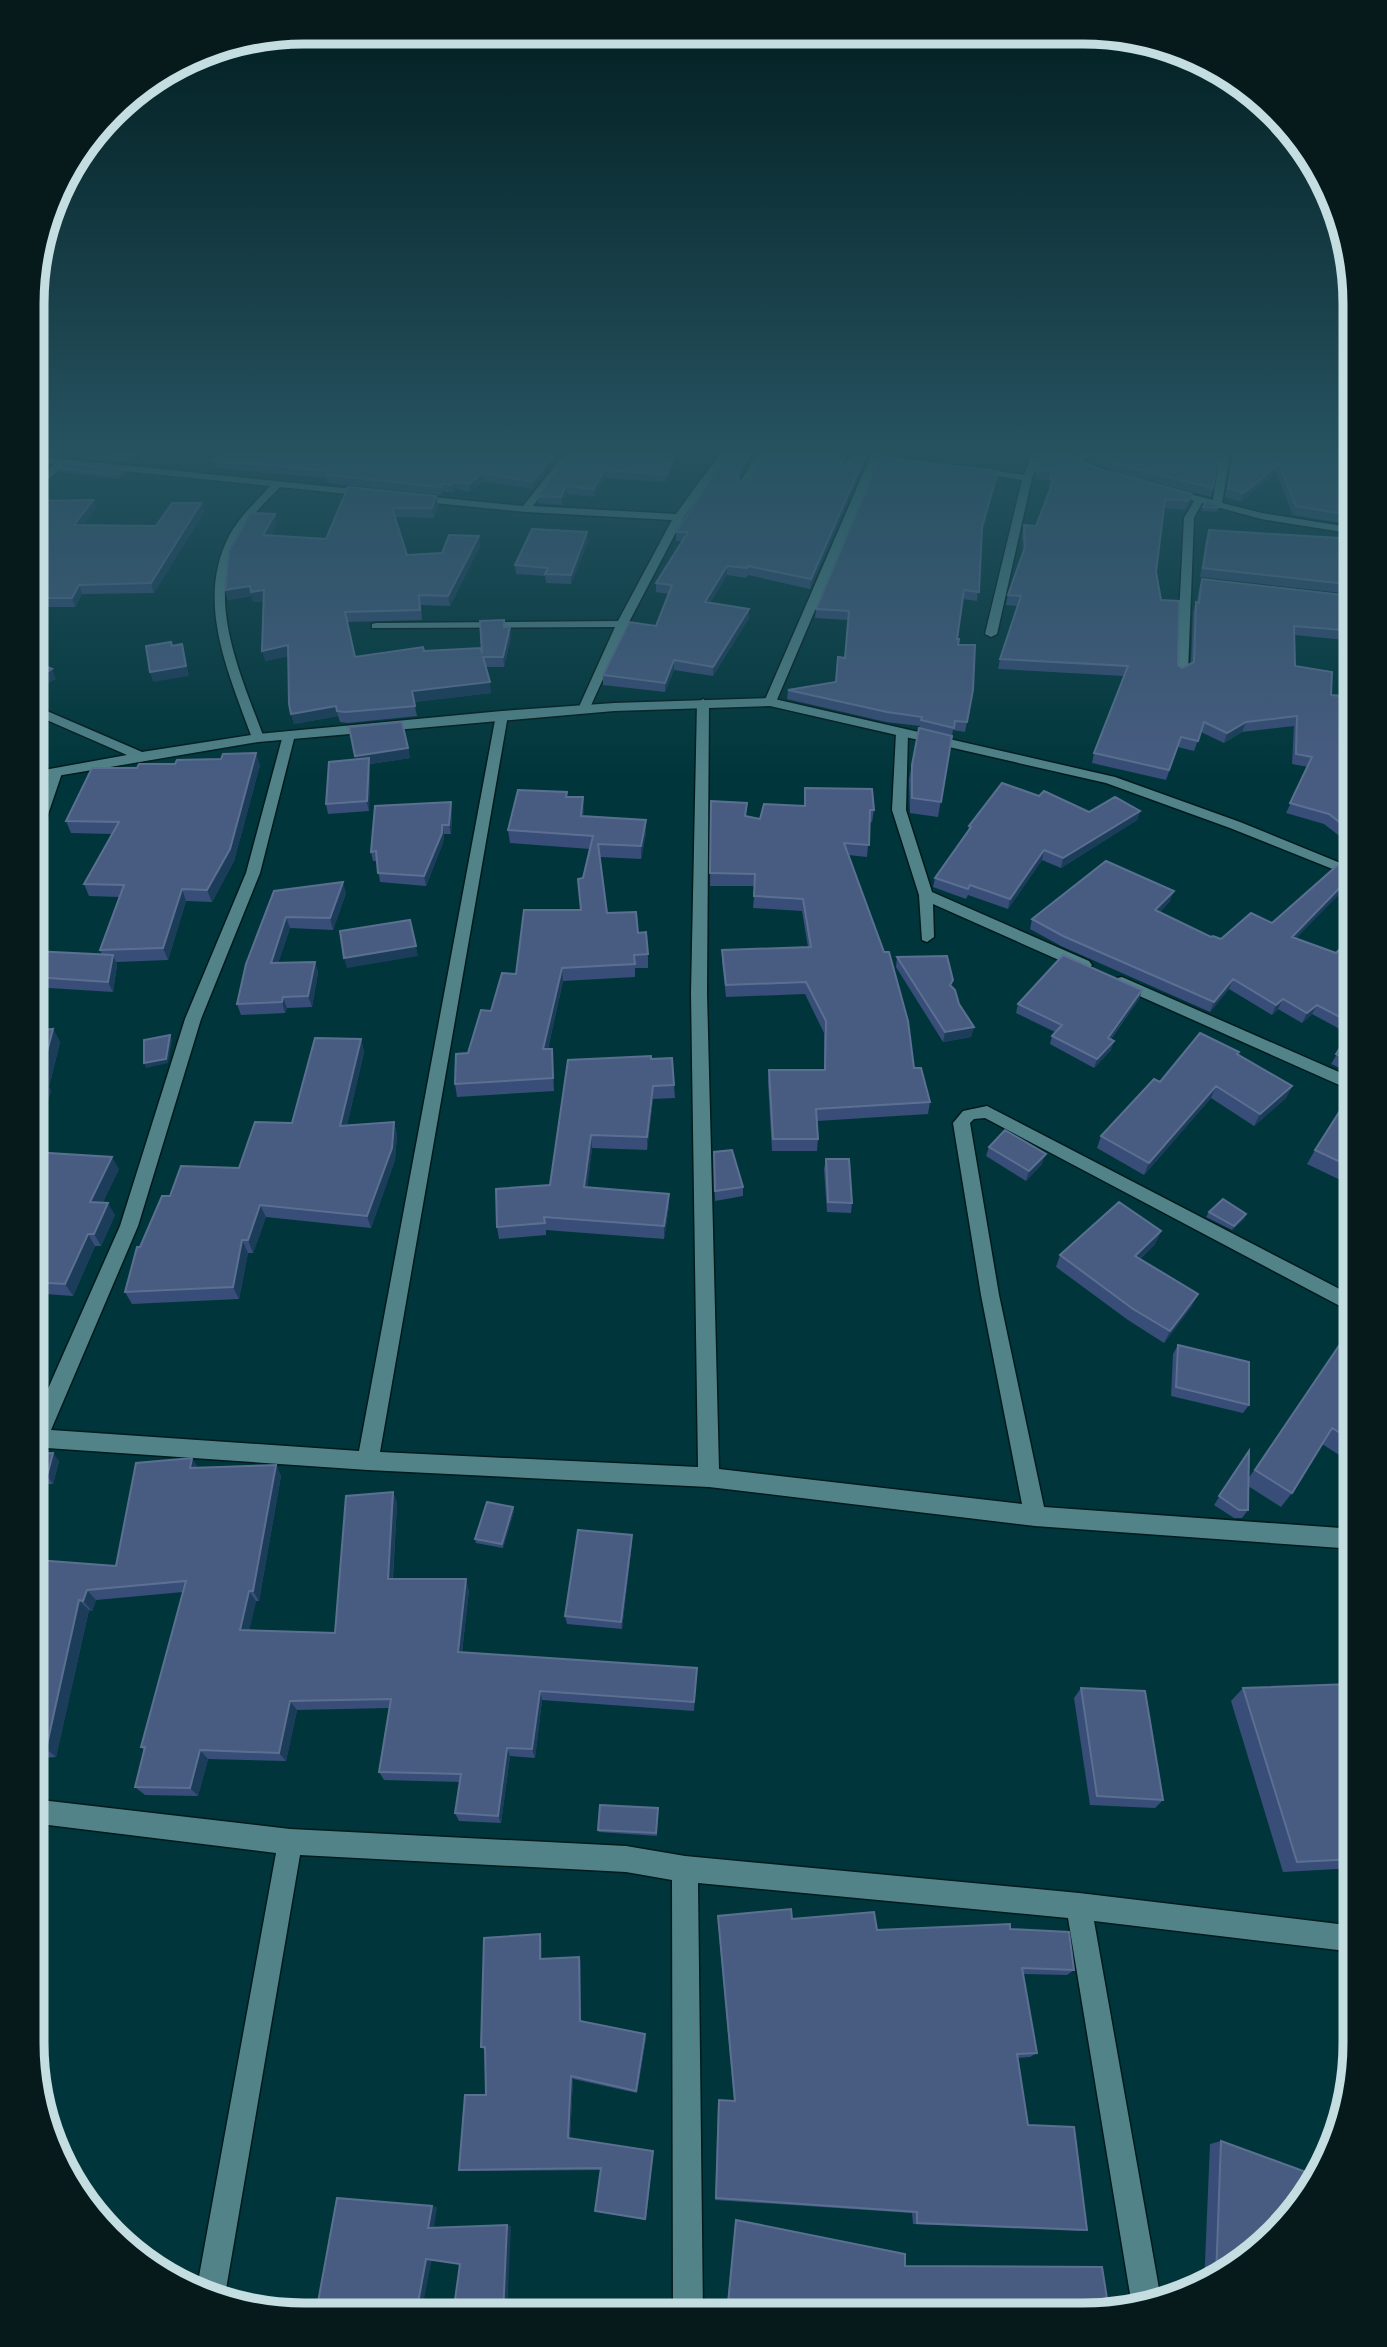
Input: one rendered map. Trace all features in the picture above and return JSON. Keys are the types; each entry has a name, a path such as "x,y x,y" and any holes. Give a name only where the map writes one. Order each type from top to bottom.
{"street":[{"path":"224,558 218,579 220,614 237,678 258,738"},
{"path":"584,709 622,624 658,558"},
{"path":"770,702 832,558"},
{"path":"992,634 1009,558"},
{"path":"1182,672 1186,558"},
{"path":"1184,581 1198,583"},
{"path":"376,626 622,624"},
{"path":"44,775 258,738 584,709 770,702 1110,780 1235,825 1343,869"},
{"path":"703,703 699,816 698,1031 709,1477"},
{"path":"44,714 141,756"},
{"path":"368,1461 502,715"},
{"path":"902,733 899,810 926,894 927,937"},
{"path":"44,1418 129,1226 194,1019 253,873 289,735"},
{"path":"44,808 57,773"},
{"path":"926,894 1343,1081"},
{"path":"1035,1516 990,1295 961,1123 964,1117 971,1113 987,1112 1343,1300"},
{"path":"44,1439 368,1461 709,1477 1035,1516 1343,1538"},
{"path":"44,1812 290,1842 626,1859 685,1869 1079,1906 1343,1938"},
{"path":"212,2286 290,1842"},
{"path":"685,1869 688,2303"},
{"path":"1079,1906 1145,2295"}],"building":[{"path":"44,558 167,558 151,583 79,585 72,598 44,598"},
{"path":"228,558 468,558 448,596 419,595 420,610 345,612 355,657 423,647 424,651 481,648 482,653 480,621 504,620 504,627 510,627 503,657 483,657 490,682 412,691 415,706 346,712 337,711 336,706 291,714 288,645 262,651 264,590 251,592 250,586 225,590"},
{"path":"519,558 578,558 571,575 545,574 548,568 515,565"},
{"path":"672,558 820,558 811,579 748,566 727,566 705,602 749,609 713,667 674,660 665,683 603,675 629,622 656,626 672,585 656,583"},
{"path":"838,558 981,558 979,592 964,590 957,639 958,645 975,645 973,690 967,722 955,721 954,728 921,720 922,717 788,690 836,682 838,657 845,658 849,611 816,609"},
{"path":"1021,558 1158,558 1156,572 1161,600 1179,601 1178,665 1182,668 1194,662 1196,602 1199,603 1202,579 1343,595 1343,630 1294,626 1295,666 1332,672 1331,695 1343,696 1343,825 1329,814 1290,803 1312,757 1296,754 1297,716 1246,722 1227,733 1204,722 1198,741 1181,737 1169,770 1094,753 1128,666 1000,659 1021,596 1008,595"},
{"path":"1205,558 1343,558 1343,584 1203,568"},
{"path":"171,642 172,646 182,644 186,666 150,672 146,646"},
{"path":"44,666 52,669 44,674"},
{"path":"402,722 408,748 355,756 349,727"},
{"path":"919,728 952,736 941,802 912,798 912,765"},
{"path":"256,753 230,849 207,890 182,889 163,948 100,950 124,885 84,884 119,822 66,821 92,768 137,768 139,764 175,764 177,760 221,759 223,754"},
{"path":"369,758 367,801 326,804 329,762"},
{"path":"1002,783 1039,796 1044,791 1089,812 1115,797 1140,811 1063,858 1044,850 1010,899 970,885 968,889 935,878 971,827 969,826"},
{"path":"805,788 872,789 874,810 870,810 869,845 844,843 884,952 889,952 908,1021 914,1068 921,1068 930,1102 816,1109 818,1139 773,1139 769,1070 825,1070 826,1021 806,982 726,985 722,950 811,947 803,899 754,896 755,874 710,873 711,801 747,803 745,816 760,819 764,804 805,806"},
{"path":"518,790 567,792 566,797 583,797 581,816 646,820 641,846 598,844 607,913 636,912 638,933 646,932 648,954 634,955 635,964 562,968 543,1049 552,1049 553,1078 455,1084 456,1054 468,1053 481,1010 491,1011 502,973 516,974 524,910 581,910 578,879 583,878 593,836 508,830"},
{"path":"451,802 449,825 442,825 442,833 424,876 378,873 376,851 371,852 375,806"},
{"path":"1106,861 1174,891 1155,910 1211,937 1221,939 1251,913 1272,923 1340,863 1343,864 1343,884 1292,937 1336,953 1339,950 1343,952 1343,1019 1317,1005 1307,1013 1283,999 1276,1005 1233,979 1214,1002 1063,936 1032,919"},
{"path":"343,882 330,918 286,917 271,963 315,962 308,996 283,997 282,1002 237,1004 246,964 274,891"},
{"path":"410,920 416,946 344,958 340,931"},
{"path":"44,952 113,955 108,982 44,978"},
{"path":"1063,955 1142,990 1108,1038 1114,1041 1097,1059 1052,1036 1062,1025 1018,1004"},
{"path":"947,956 953,980 950,985 974,1027 945,1032 897,957"},
{"path":"53,1029 44,1063 44,1030"},
{"path":"1200,1033 1239,1052 1237,1054 1292,1086 1260,1114 1216,1086 1149,1163 1101,1136 1154,1079 1160,1082"},
{"path":"170,1035 166,1059 144,1063 144,1040"},
{"path":"315,1038 361,1039 340,1126 394,1122 392,1148 367,1216 260,1205 248,1240 242,1240 233,1287 125,1292 137,1247 140,1247 162,1196 170,1196 181,1166 239,1168 255,1122 292,1123"},
{"path":"1343,1043 1343,1057 1336,1054"},
{"path":"651,1056 651,1059 672,1058 674,1085 653,1086 647,1137 591,1135 584,1187 669,1194 664,1226 544,1217 545,1223 497,1227 496,1189 550,1185 568,1060"},
{"path":"1343,1106 1343,1163 1315,1150"},
{"path":"1005,1130 1046,1154 1029,1171 989,1147"},
{"path":"732,1150 743,1187 715,1191 714,1152"},
{"path":"44,1153 112,1157 90,1202 108,1203 94,1234 88,1234 65,1284 44,1283"},
{"path":"826,1159 849,1159 852,1203 828,1202"},
{"path":"1223,1199 1246,1214 1234,1226 1209,1212"},
{"path":"1119,1202 1161,1231 1135,1256 1198,1294 1170,1331 1133,1309 1060,1255"},
{"path":"1343,1340 1343,1435 1332,1428 1292,1493 1255,1470"},
{"path":"1178,1345 1249,1362 1249,1405 1176,1387"},
{"path":"1249,1451 1248,1510 1239,1510 1219,1496"},
{"path":"44,1453 53,1453 47,1476 44,1476"},
{"path":"192,1458 190,1468 276,1465 253,1591 249,1591 240,1630 335,1633 346,1496 393,1492 388,1579 466,1579 458,1652 697,1668 694,1702 540,1691 532,1749 507,1748 498,1816 455,1813 461,1774 379,1772 391,1699 290,1701 279,1753 200,1750 190,1788 135,1787 145,1747 141,1747 186,1581 87,1590 83,1601 79,1600 44,1749 44,1561 116,1566 136,1463"},
{"path":"487,1502 513,1507 502,1544 475,1539"},
{"path":"578,1530 632,1535 621,1622 565,1616"},
{"path":"1343,1684 1343,1860 1297,1862 1243,1688"},
{"path":"1081,1688 1145,1691 1163,1800 1097,1796"},
{"path":"600,1805 658,1808 656,1833 598,1830"},
{"path":"791,1909 792,1919 874,1912 877,1930 1010,1924 1010,1929 1069,1932 1074,1970 1022,1968 1037,2053 1017,2054 1028,2125 1074,2127 1087,2230 917,2223 917,2212 716,2198 719,2100 735,2101 718,1916"},
{"path":"540,1934 540,1959 579,1957 580,2021 645,2034 636,2091 571,2076 568,2138 653,2151 645,2219 595,2211 601,2168 459,2170 465,2095 486,2095 485,2047 481,2047 484,1938"},
{"path":"1221,2141 1308,2173 1279,2215 1242,2250 1216,2266"},
{"path":"337,2198 432,2206 428,2228 507,2225 503,2303 455,2303 460,2264 426,2259 418,2303 318,2303"},
{"path":"736,2220 905,2254 905,2266 1102,2267 1108,2302 1100,2303 728,2303"}]}
